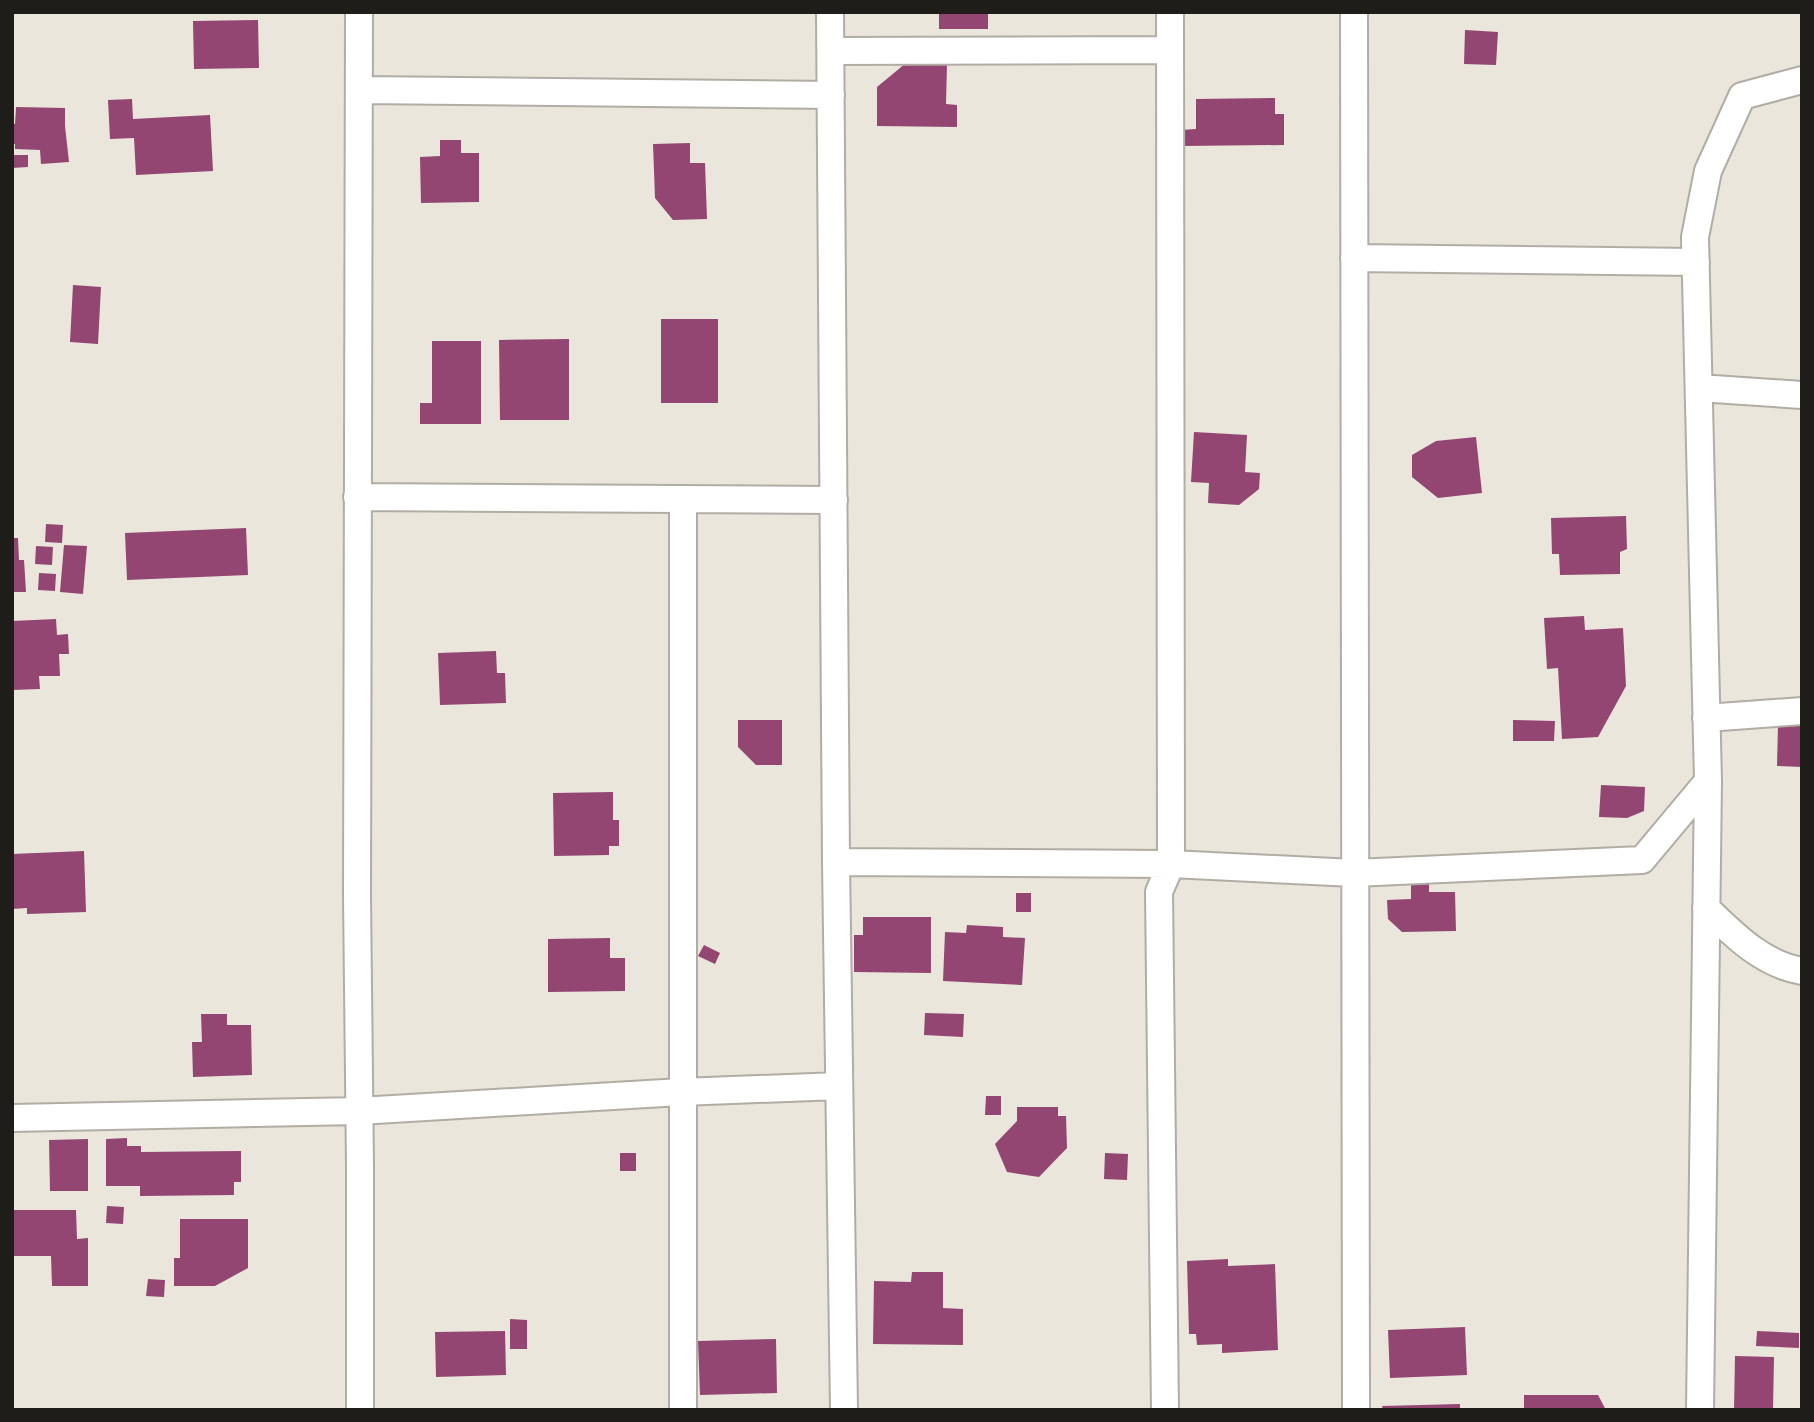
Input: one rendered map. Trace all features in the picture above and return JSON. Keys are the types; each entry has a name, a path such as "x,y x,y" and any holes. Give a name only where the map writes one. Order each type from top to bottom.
{"street":[{"path":"359,12 361,90 357,896 360,1410"},
{"path":"830,12 836,862 844,1410"},
{"path":"1166,1410 1159,892 1171,864 1170,12"},
{"path":"1354,12 1356,1410"},
{"path":"831,51 1170,50"},
{"path":"1700,1410 1708,781 1695,237 1708,171 1742,96 1802,80"},
{"path":"361,90 831,95"},
{"path":"1354,258 1696,262"},
{"path":"1699,388 1802,395"},
{"path":"357,497 834,500"},
{"path":"683,499 683,1410"},
{"path":"1706,718 1802,711"},
{"path":"836,862 1171,864 1354,873 1642,859 1708,781"},
{"path":"1706,908 1748,949 1793,970 1802,971"},
{"path":"12,1118 359,1111 681,1092 839,1086"}],"building":[{"path":"939,12 988,12 988,29 939,29"},
{"path":"258,20 259,68 194,69 193,21"},
{"path":"1465,30 1498,32 1496,65 1464,64"},
{"path":"906,63 947,64 946,104 957,105 957,127 877,126 877,87"},
{"path":"1275,98 1275,114 1284,114 1284,145 1182,146 1181,130 1196,129 1196,99"},
{"path":"132,99 133,119 210,115 213,171 136,175 134,138 110,139 108,100"},
{"path":"16,107 65,108 69,162 41,164 40,150 15,149 15,144 12,144 12,124 15,124"},
{"path":"440,140 461,140 461,153 479,153 479,202 421,203 420,157 440,156"},
{"path":"690,143 690,163 705,163 707,219 673,220 655,198 653,144"},
{"path":"12,155 28,155 28,167 12,168"},
{"path":"73,285 101,287 98,344 70,342"},
{"path":"661,319 718,319 718,403 661,403"},
{"path":"569,339 569,420 500,420 499,340"},
{"path":"432,341 481,341 481,424 420,424 420,403 432,403"},
{"path":"1194,432 1247,435 1245,472 1260,473 1259,489 1239,505 1208,503 1209,483 1191,482"},
{"path":"1476,437 1482,493 1438,498 1412,477 1412,455 1436,441"},
{"path":"1626,516 1627,549 1620,552 1620,574 1560,575 1559,554 1552,554 1551,518"},
{"path":"46,524 63,525 62,543 45,542"},
{"path":"246,528 248,575 127,580 125,533"},
{"path":"12,538 18,538 19,560 24,560 26,592 12,592"},
{"path":"64,545 87,546 83,594 60,592"},
{"path":"36,546 53,547 52,565 35,564"},
{"path":"39,573 56,574 55,591 38,590"},
{"path":"1584,616 1585,630 1623,628 1626,686 1598,737 1562,739 1558,668 1547,669 1544,618"},
{"path":"56,619 57,635 68,634 69,654 59,654 60,676 39,676 40,689 12,690 12,621"},
{"path":"496,651 497,673 505,673 506,703 440,705 438,653"},
{"path":"738,720 782,720 782,765 756,765 738,747"},
{"path":"1513,720 1555,721 1554,741 1513,741"},
{"path":"1778,725 1802,726 1802,767 1777,766"},
{"path":"1601,785 1645,787 1644,811 1627,818 1599,817"},
{"path":"613,792 613,820 619,820 619,846 609,846 609,855 554,856 553,793"},
{"path":"84,851 86,912 27,914 27,908 12,909 12,854"},
{"path":"1411,879 1429,879 1429,892 1455,892 1456,931 1402,932 1388,919 1387,900 1411,899"},
{"path":"1016,893 1031,893 1031,912 1016,912"},
{"path":"863,917 931,917 931,973 854,972 854,935 863,935"},
{"path":"967,925 1003,927 1003,937 1025,938 1022,985 943,981 945,932 966,933"},
{"path":"610,938 610,958 625,958 625,991 548,992 548,939"},
{"path":"704,945 720,953 715,964 698,956"},
{"path":"925,1013 964,1014 963,1037 924,1035"},
{"path":"201,1014 227,1014 227,1025 251,1025 252,1075 193,1077 192,1042 202,1042"},
{"path":"986,1096 1001,1096 1001,1115 985,1115"},
{"path":"1017,1107 1058,1107 1058,1116 1066,1116 1067,1148 1039,1177 1007,1172 995,1144 1017,1121"},
{"path":"127,1138 127,1146 141,1146 141,1152 241,1151 241,1182 234,1182 234,1195 140,1196 140,1186 106,1186 106,1139"},
{"path":"88,1139 88,1191 50,1191 49,1140"},
{"path":"620,1153 636,1153 636,1171 620,1171"},
{"path":"1105,1153 1128,1154 1127,1180 1104,1179"},
{"path":"107,1206 124,1207 123,1224 106,1223"},
{"path":"12,1210 76,1210 77,1239 88,1238 88,1286 52,1286 51,1256 12,1256"},
{"path":"180,1219 248,1219 248,1268 215,1286 174,1286 174,1258 180,1258"},
{"path":"1228,1259 1228,1266 1275,1264 1278,1350 1222,1353 1222,1344 1197,1345 1196,1334 1189,1334 1187,1261"},
{"path":"912,1272 943,1272 943,1308 963,1309 963,1345 873,1344 874,1281 911,1282"},
{"path":"148,1279 165,1280 164,1297 146,1296"},
{"path":"510,1319 527,1320 527,1349 510,1349"},
{"path":"1465,1327 1467,1375 1390,1378 1388,1330"},
{"path":"505,1331 506,1375 436,1377 435,1332"},
{"path":"1757,1331 1799,1333 1799,1348 1756,1346"},
{"path":"776,1339 777,1393 700,1395 698,1341"},
{"path":"1735,1356 1774,1357 1773,1410 1734,1410"},
{"path":"1524,1395 1598,1395 1606,1410 1524,1410"},
{"path":"1460,1404 1460,1410 1383,1410 1382,1406"}]}
